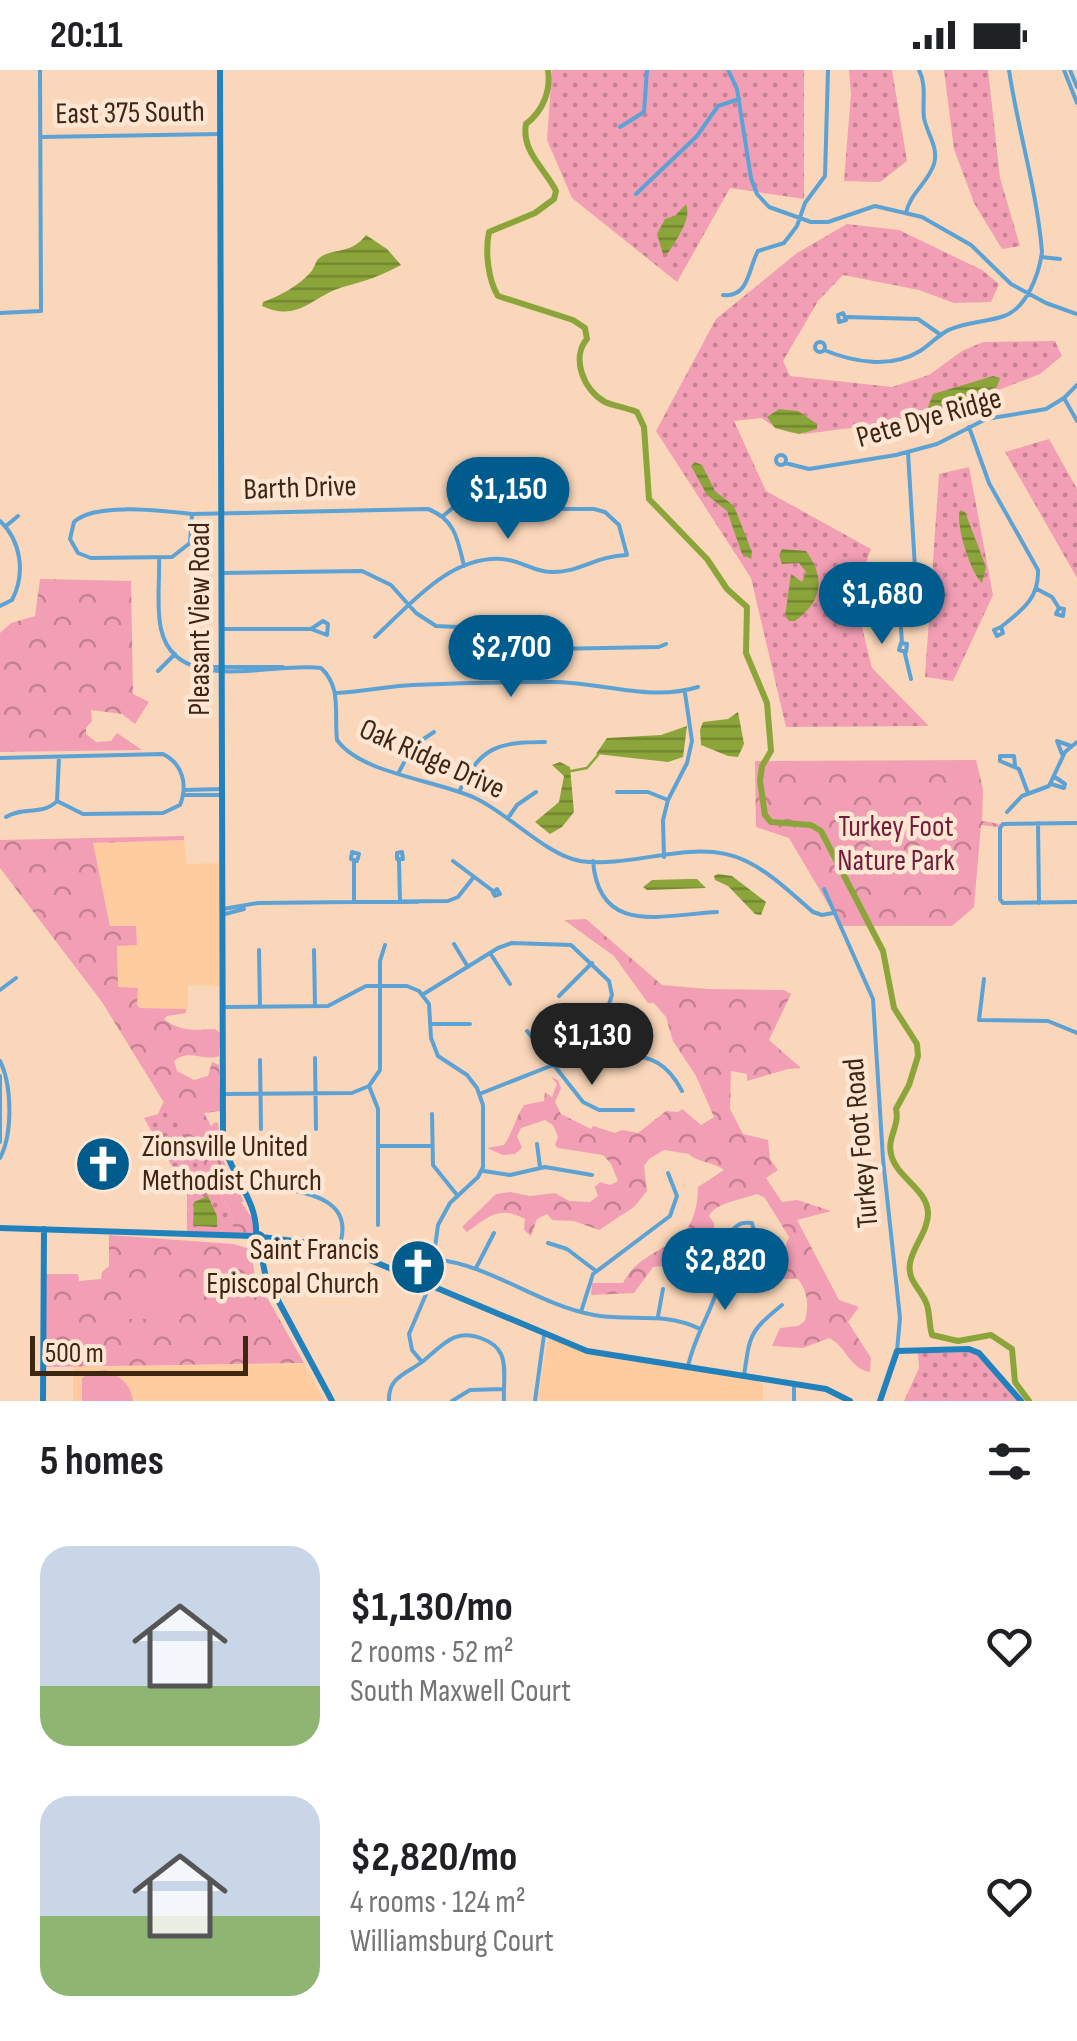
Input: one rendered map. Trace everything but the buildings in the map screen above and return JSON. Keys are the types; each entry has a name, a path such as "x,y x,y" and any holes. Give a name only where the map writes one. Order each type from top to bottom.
{"main road":[{"name":"Pleasant View Road","path":"220,70 224,1147 252,1208 262,1268 332,1401"},
{"path":"0,1228 320,1243 339,1247 587,1352 794,1384 835,1392 850,1401"},
{"path":"44,1229 44,1401"},
{"path":"202,1236 257,1240"},
{"name":"Turkey Foot Road","path":"880,1401 897,1350"},
{"path":"897,1350 974,1350 1021,1401"}],"street":[{"path":"0,313 40,312 40,70"},
{"path":"620,127 644,112 647,70"},
{"path":"728,70 739,99 754,187 762,200 782,213 828,222 875,206 906,212 938,224 956,236 1011,284 1077,314"},
{"path":"722,295 740,293 756,254 784,243 825,176 828,70"},
{"path":"906,212 912,196 931,172 936,155 924,117 924,83 919,70"},
{"path":"824,350 856,360 894,361 917,353 952,328 1007,315 1027,293 1041,257 1026,152 1008,70"},
{"path":"1067,70 1077,86"},
{"path":"1067,70 1077,102"},
{"path":"636,194 698,136 718,106 739,99"},
{"name":"East 375 South","path":"40,137 221,134"},
{"path":"1041,257 1060,260"},
{"path":"846,317 918,319 941,335"},
{"name":"Pete Dye Ridge","path":"785,463 809,469 908,452 937,444 986,420 1033,414 1064,398 1077,385"},
{"path":"1064,398 1077,421"},
{"path":"968,427 1007,519 1035,560 1037,590 1026,607 1001,627"},
{"path":"908,452 915,568 900,614 911,678"},
{"path":"375,637 440,577 464,566 496,558 557,572 574,570 600,558 628,555 628,548 619,525 606,512 474,502 455,506 444,516 457,535 464,566"},
{"name":"Barth Drive","path":"160,558 91,558 78,553 72,544 71,526 88,512 192,514 407,508 428,509 444,516"},
{"path":"158,670 175,654 160,625 160,558 178,555 186,548 193,532 192,514"},
{"path":"6,526 18,516"},
{"path":"0,521 18,542 19,583 12,600 0,606"},
{"path":"223,572 362,571 382,578 436,626 506,629 550,649 666,644"},
{"path":"1037,590 1052,597 1059,608"},
{"path":"222,629 311,629"},
{"name":"Oak Ridge Drive","path":"175,654 204,670 321,668 334,682 336,740 345,751 460,792 574,859 664,857 701,851 743,859 813,912 822,916 833,914"},
{"path":"336,693 408,685 553,682 630,692 698,687"},
{"path":"664,857 668,800 687,763 692,741 684,691"},
{"path":"400,772 413,746 434,732"},
{"path":"1063,756 1057,741 1074,744"},
{"path":"460,792 481,756 510,742 545,742"},
{"path":"1007,812 1016,800 1051,784 1063,756 1074,744"},
{"path":"0,758 163,754 179,766 183,793 176,808 163,814 83,814 57,801"},
{"path":"6,817 16,811 46,810 57,801 59,756"},
{"path":"1015,765 1028,794"},
{"path":"1051,784 1064,788 1065,784 1056,778"},
{"path":"183,793 223,792"},
{"path":"508,818 517,805 536,792"},
{"path":"617,792 648,792 668,800"},
{"path":"1038,823 1039,903"},
{"path":"1077,823 1001,825 1001,902 1077,902"},
{"path":"400,860 400,902"},
{"path":"354,861 354,902"},
{"path":"453,861 494,892"},
{"path":"592,861 598,893 609,906 627,916 717,912"},
{"path":"223,912 258,903 448,901 458,897 473,878"},
{"name":"Turkey Foot Road","path":"824,889 873,998 882,1159 900,1318 897,1350"},
{"path":"422,995 506,944 563,943 576,947 606,977 612,995 607,1010 553,1065 480,1094"},
{"path":"454,944 468,966"},
{"path":"224,1094 352,1093 370,1086 381,1066 380,985 385,945"},
{"path":"259,950 260,1007"},
{"path":"314,950 315,1006"},
{"path":"490,953 510,984"},
{"path":"559,996 592,963"},
{"path":"0,990 16,978"},
{"path":"984,980 978,1020 1048,1022 1077,1033"},
{"path":"224,1008 335,1004 359,988 407,986 422,995 430,1008 431,1038 438,1056 471,1079 480,1094 482,1170 457,1195 438,1225 430,1285 410,1334 411,1347 422,1362"},
{"path":"431,1024 470,1024"},
{"path":"527,1032 588,1106 633,1110"},
{"path":"584,1036 610,1052 661,1062 682,1091"},
{"path":"315,1058 316,1129"},
{"path":"260,1060 260,1128"},
{"path":"0,1061 6,1078 0,1142"},
{"path":"0,1076 6,1143 0,1158"},
{"path":"370,1086 378,1103 378,1225"},
{"path":"432,1114 435,1169 457,1195"},
{"path":"537,1144 540,1168"},
{"path":"378,1146 432,1146"},
{"path":"482,1170 510,1175 540,1168 592,1175"},
{"path":"581,1312 588,1281 596,1271 668,1219 676,1196 668,1172"},
{"path":"274,1187 314,1194 330,1204 342,1228 339,1247"},
{"path":"688,1367 721,1280 733,1230 741,1223 752,1223 758,1250"},
{"path":"476,1268 494,1233"},
{"path":"548,1243 568,1248 596,1271"},
{"path":"434,1260 476,1268 581,1312 613,1318 658,1316 700,1328"},
{"path":"658,1316 663,1288"},
{"path":"744,1376 755,1328 782,1305"},
{"path":"390,1401 396,1377 452,1337 473,1335 490,1342 500,1352 504,1401"},
{"path":"534,1401 544,1335"},
{"path":"794,1384 794,1401"},
{"path":"452,1401 470,1390 503,1389"}],"shaded area":[{"path":"686,204 683,228 668,253 663,254 657,234 665,219 676,215"},
{"path":"366,235 387,249 401,265 332,291 296,310 262,306 300,282 323,255 354,246"},
{"path":"993,376 1000,378 997,387 926,412 933,394"},
{"path":"779,409 798,411 817,424 817,429 799,434 775,428 767,417"},
{"path":"695,462 702,465 715,491 734,506 752,552 751,559 742,554 727,511 707,495 691,466"},
{"path":"960,510 965,512 986,567 982,583 965,549"},
{"path":"782,549 806,551 817,571 816,598 795,621 785,616 791,574 802,582 806,572 799,563 782,564"},
{"path":"738,712 744,744 738,757 701,745 703,722 728,719"},
{"path":"687,726 683,757 668,762 596,754 607,738 661,735"},
{"path":"560,762 570,767 574,812 550,834 535,822 559,802 564,776 552,765"},
{"path":"184,840 187,864 221,863 221,986 188,985 188,1010 140,1008 118,987 117,946 136,926 111,926 92,843"},
{"path":"718,874 732,876 766,902 761,915 755,914 728,886 715,880"},
{"path":"697,879 706,888 643,887 652,880"},
{"path":"208,1196 217,1216 217,1227 193,1225 194,1202"},
{"path":"548,1338 596,1355 758,1381 763,1384 763,1401 537,1401"},
{"path":"304,1364 325,1401 73,1401 73,1367"}],"green space":[{"path":"552,70 804,70 804,199 730,188 677,282 572,198 547,140"},
{"path":"849,70 892,70 907,161 880,182 844,181 851,94"},
{"path":"944,70 988,70 1000,178 1020,246 1002,249 974,203 954,149"},
{"path":"847,224 899,230 982,270 999,284 991,302 954,303 919,290 843,275 818,301 783,361 790,376 892,387 929,375 962,351 983,342 1055,341 1062,356 1040,374 883,434 851,428 792,433 762,418 734,421 766,491 871,549 854,595 872,668 929,726 786,727 751,578 656,431 716,319 797,253"},
{"path":"1049,439 1077,489 1077,578 1005,452"},
{"path":"969,467 993,595 953,681 925,677 939,474"},
{"path":"40,579 131,581 133,694 149,702 135,724 122,714 91,710 92,721 86,734 96,742 111,741 117,733 142,750 0,752 0,633 11,623 35,616"},
{"name":"Turkey Foot Nature Park","path":"976,760 983,789 982,821 1000,824 981,825 974,907 952,926 841,926 789,838 756,827 755,761"},
{"path":"184,836 184,840 93,843 110,926 136,926 137,945 117,946 118,987 138,988 140,1008 186,1009 186,1013 164,1019 176,1026 215,1029 220,1033 219,1056 191,1055 174,1061 177,1071 194,1080 208,1076 212,1062 219,1065 221,1111 204,1113 211,1126 218,1123 221,1156 254,1221 254,1233 237,1235 229,1208 102,1002 0,868 0,840"},
{"path":"586,919 662,985 784,990 791,994 769,1040 801,1068 747,1081 747,1074 731,1071 730,1109 743,1134 768,1140 770,1159 778,1170 766,1178 782,1202 797,1200 831,1211 797,1220 839,1300 859,1307 848,1322 871,1358 870,1372 858,1367 829,1338 803,1348 772,1346 780,1328 805,1321 807,1299 798,1279 776,1279 751,1291 743,1286 747,1269 768,1269 778,1264 789,1237 765,1198 757,1194 712,1211 709,1216 714,1229 721,1233 719,1243 701,1245 692,1275 671,1265 653,1267 634,1293 591,1295 592,1283 623,1283 633,1269 680,1236 689,1225 698,1187 724,1170 689,1154 664,1150 649,1159 644,1166 647,1191 634,1207 599,1230 574,1221 552,1220 547,1214 537,1219 531,1236 524,1230 525,1219 508,1213 494,1215 467,1232 462,1227 496,1194 555,1193 569,1201 590,1202 598,1196 595,1187 600,1182 610,1185 618,1181 603,1155 558,1148 553,1125 545,1120 521,1128 517,1136 522,1148 515,1154 503,1155 487,1148 504,1145 524,1105 544,1101 545,1092 552,1097 557,1084 551,1077 558,1080 561,1088 555,1102 561,1114 591,1129 593,1126 615,1133 638,1133 666,1111 682,1109 701,1125 714,1117 696,1076 673,1041 666,1017 654,1003 648,1003 614,956 564,920"},
{"path":"164,1101 229,1208 237,1235 187,1232 187,1192 144,1118 158,1114"},
{"path":"109,1235 247,1248 255,1276 304,1363 46,1367 45,1274 78,1274 79,1281 101,1279 109,1266"},
{"path":"129,1288 181,1289 181,1319 128,1319"},
{"path":"918,1353 976,1354 1017,1401 904,1401 919,1368"},
{"path":"105,1370 124,1381 133,1401 82,1401 82,1378"}],"waterway":[{"path":"548,70 544,100 526,124 525,134 530,151 556,191 554,199 535,213 489,232 487,256 492,282 498,296 573,320 585,328 587,339 580,355 585,382 605,402 637,412 644,427 649,499 747,607 746,653 767,703 771,751 762,766 760,781 765,815 771,822 811,825 821,831 883,951 894,1008 917,1044 918,1056 909,1085 896,1109 890,1148 894,1162 922,1196 928,1212 910,1263 911,1275 927,1305 932,1335 958,1341 991,1335 1012,1349 1015,1382 1029,1401"},
{"path":"571,771 587,768 598,755"}],"place":[{"name":"Zionsville United Methodist Church","path":"103,1164"},
{"name":"Saint Francis Episcopal Church","path":"418,1267"}]}
